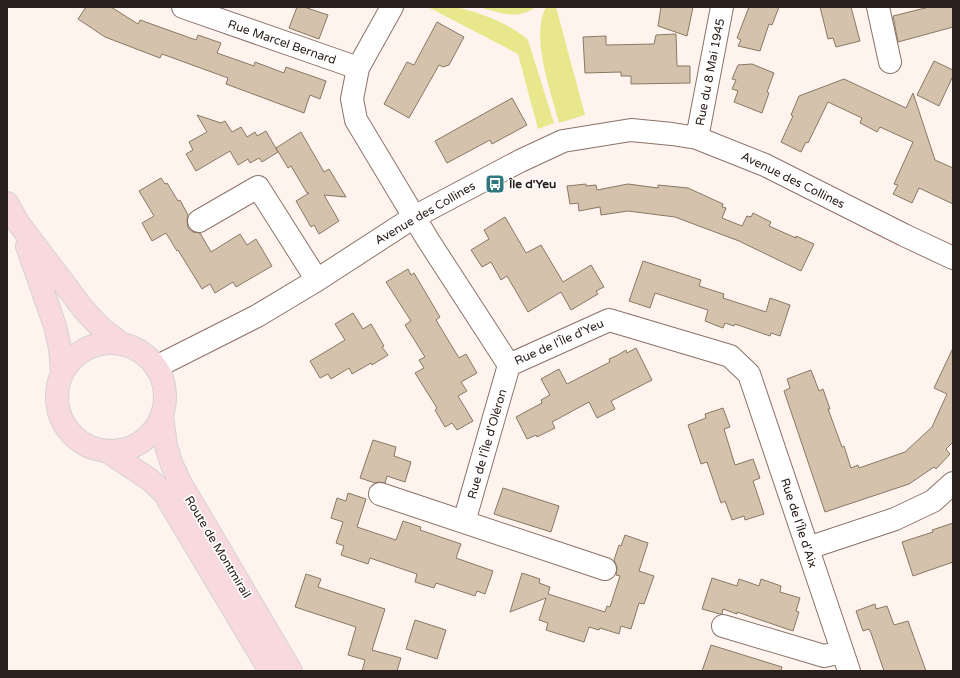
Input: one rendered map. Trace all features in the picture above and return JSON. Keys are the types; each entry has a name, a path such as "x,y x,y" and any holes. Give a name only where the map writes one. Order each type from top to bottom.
{"main road":[{"path":"7,203 19,224 84,310 101,328 122,344 147,356 156,366 163,382 165,399 162,415 154,430 142,442 126,450 108,452 91,448 75,438 64,425 58,408 57,390 62,373 72,358 87,348 104,343 122,344"},
{"path":"19,224 55,326 60,348 62,373"},
{"name":"Route de Montmirail","path":"162,415 166,446 172,465 181,484 291,671"},
{"name":"Route de Montmirail","path":"108,452 150,479 164,493 270,671"}],"street":[{"name":"Rue Marcel Bernard","path":"183,7 358,68"},
{"name":"Rue de l'Île d'Yeu","path":"392,7 358,68 352,99 356,120 414,217 509,365 609,320 730,356 749,374"},
{"name":"Rue du 8 Mai 1945","path":"697,138 722,7"},
{"path":"878,7 890,62"},
{"name":"Avenue des Collines","path":"156,366 257,316 317,280 414,217 501,171 563,141 631,130 697,138 765,165 953,258"},
{"path":"199,221 258,187 317,280"},
{"name":"Rue de l'Île d'Oléron","path":"464,522 509,365"},
{"name":"Rue de l'Île d'Aix","path":"749,374 845,662"},
{"path":"808,548 895,519 933,500 953,483"},
{"path":"380,494 605,569"},
{"path":"723,626 845,662"}],"shaded area":[{"path":"428,7 456,7 475,12 494,19 528,40 554,123 538,129 518,54"},
{"path":"480,7 535,7 522,14 508,14"},
{"path":"546,7 556,7 585,115 559,123 547,80 541,48 540,33"}],"building":[{"path":"86,7 111,7 138,24 140,20 196,40 198,35 221,43 217,53 254,66 255,62 284,73 286,67 326,81 320,99 310,95 304,113 226,84 228,78 162,54 160,58 105,37 78,19"},
{"path":"297,7 304,7 328,15 319,39 289,28"},
{"path":"661,7 693,7 687,36 658,26"},
{"path":"749,7 779,7 772,25 769,24 760,51 738,46 741,40 737,38"},
{"path":"820,7 851,7 860,41 836,47 833,38 828,39"},
{"path":"929,7 953,7 953,27 898,42 893,16"},
{"path":"437,22 464,37 449,65 443,67 439,65 409,118 384,104 407,62 414,65"},
{"path":"676,34 677,66 690,66 690,83 631,84 631,76 621,76 621,72 585,73 583,37 606,36 606,45 654,44 656,35"},
{"path":"934,61 953,70 953,76 939,106 917,95"},
{"path":"752,64 774,73 767,92 769,93 762,113 734,102 738,91 732,89 736,80 732,79 738,65"},
{"path":"844,79 906,108 913,93 935,160 953,168 953,204 919,188 912,203 893,194 898,185 894,184 913,142 880,127 877,132 860,123 862,118 828,102 808,143 806,142 801,152 781,142 793,116 791,115 799,96"},
{"path":"512,98 527,125 492,144 490,140 447,163 435,141"},
{"path":"197,115 221,123 225,121 232,132 241,127 247,137 255,132 257,136 266,131 278,152 262,162 259,158 250,163 248,159 238,165 230,151 196,171 186,154 193,150 189,142 207,132"},
{"path":"301,132 324,172 329,169 346,197 324,195 339,221 319,234 314,225 311,227 296,201 309,193 307,193 291,166 288,168 276,148"},
{"path":"161,178 165,184 167,183 178,201 180,200 188,215 188,228 193,232 200,233 211,252 240,234 247,245 256,239 272,266 236,287 233,282 215,293 210,284 202,289 166,233 152,241 142,223 154,216 139,191"},
{"path":"586,184 586,186 596,185 597,190 628,184 658,188 658,185 688,188 723,204 722,207 726,208 722,218 742,226 747,216 751,217 753,213 771,222 769,226 814,244 801,271 739,241 675,217 628,211 601,215 600,207 579,211 578,203 570,204 567,186"},
{"path":"505,217 526,253 541,245 563,282 591,265 604,287 596,291 598,294 571,310 561,292 528,312 507,276 501,280 491,262 482,267 471,250 489,239 484,230"},
{"path":"643,261 701,280 699,286 724,294 723,298 766,312 770,298 790,305 780,336 771,333 770,336 735,324 734,326 725,323 723,328 705,321 708,310 655,293 650,308 629,301"},
{"path":"408,269 411,275 414,273 440,317 436,320 459,358 466,354 477,373 461,382 467,391 458,396 473,421 457,430 452,423 445,427 435,410 437,408 415,373 424,368 419,360 425,357 405,325 411,321 386,282"},
{"path":"353,313 363,329 371,324 384,346 382,347 388,355 372,365 371,363 352,374 349,368 331,379 328,374 320,378 310,361 345,340 335,324"},
{"path":"636,348 652,380 611,401 615,409 597,418 589,402 552,422 555,428 537,437 536,435 527,439 516,417 542,403 541,400 550,395 541,379 559,369 567,384 610,362 609,359 626,350 627,353"},
{"path":"953,348 953,442 946,449 950,454 936,469 934,467 909,484 825,512 784,391 790,388 787,379 811,370 819,391 823,389 830,409 828,409 842,447 844,446 851,468 858,465 859,468 905,452 932,427 947,394 934,388"},
{"path":"723,408 730,427 724,429 735,465 753,459 760,478 753,481 764,514 745,520 744,516 732,520 725,501 721,503 707,462 701,464 688,425 706,418 705,414"},
{"path":"373,440 396,447 394,456 411,462 405,482 387,476 385,483 375,483 360,478"},
{"path":"503,488 559,506 551,532 494,514"},
{"path":"348,493 366,499 357,527 396,540 403,521 421,527 420,530 461,544 456,558 493,571 485,594 477,591 475,596 436,583 434,588 415,582 417,574 370,558 368,564 341,555 344,546 336,543 343,522 331,518 337,498 346,501"},
{"path":"953,523 953,562 913,576 902,542 933,532 932,530"},
{"path":"625,535 648,543 639,571 654,576 644,604 639,603 631,629 621,626 619,634 600,628 599,630 589,627 584,642 546,630 548,623 539,620 546,598 510,612 522,573 540,579 539,583 550,587 548,594 605,612 607,606 610,607 620,576 616,575 617,567 614,560 619,545 621,546"},
{"path":"306,574 321,579 318,587 385,609 372,650 401,658 397,671 362,671 365,660 348,655 356,627 295,607"},
{"path":"712,578 737,586 739,579 759,586 761,579 781,586 780,592 800,598 796,611 799,612 793,631 737,612 737,614 723,609 722,614 720,614 702,609"},
{"path":"875,604 876,609 887,606 894,625 908,621 926,671 884,671 871,633 869,629 863,631 856,611"},
{"path":"415,620 446,630 437,659 406,649"},
{"path":"711,645 782,667 781,671 702,671"}],"place":[{"name":"Île d'Yeu","path":"495,184"}]}
